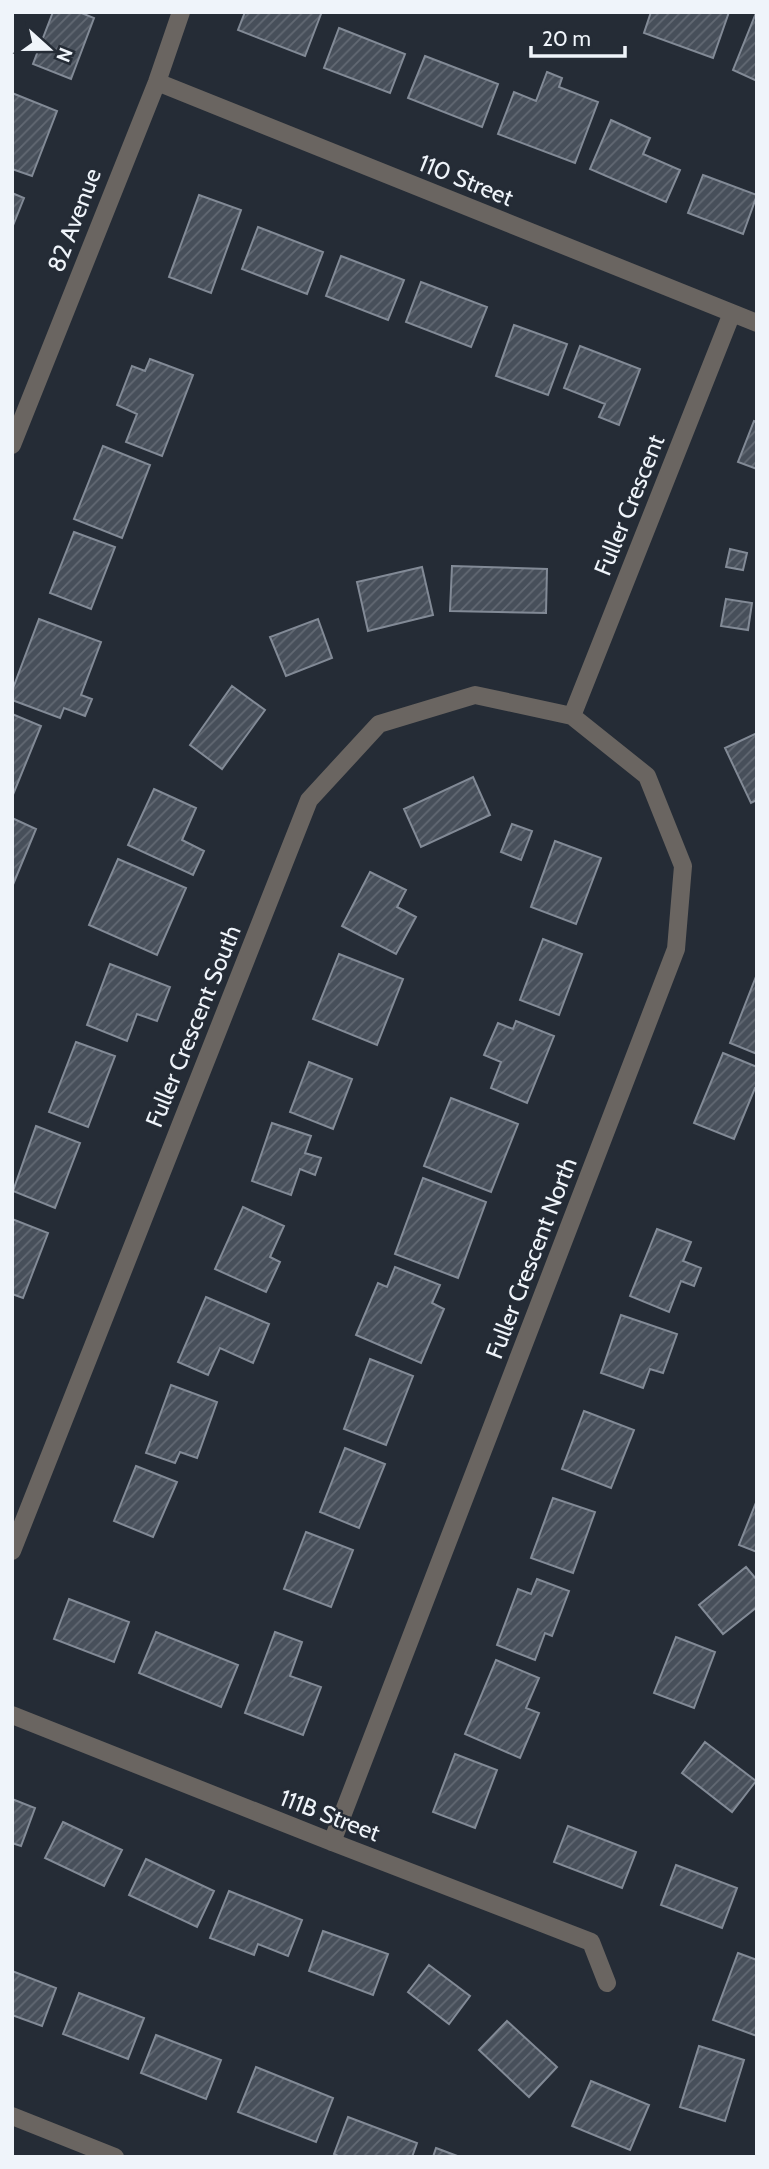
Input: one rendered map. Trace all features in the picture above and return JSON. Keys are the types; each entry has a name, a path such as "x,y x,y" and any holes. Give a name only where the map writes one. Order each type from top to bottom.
{"street":[{"name":"82 Avenue","path":"12,445 157,82 181,12"},
{"name":"110 Street","path":"157,82 757,323"},
{"name":"Fuller Crescent","path":"572,716 732,313"},
{"name":"Fuller Crescent South","path":"12,1551 309,800 379,724 475,695 572,716"},
{"name":"Fuller Crescent North","path":"331,1842 676,949 683,866 647,776 572,716"},
{"name":"111B Street","path":"12,1715 591,1942 607,1983"},
{"path":"12,2116 115,2157"}],"building":[{"path":"53,12 79,12 94,18 71,79 33,64"},
{"path":"245,12 321,14 305,56 238,30"},
{"path":"651,12 729,12 713,58 644,33"},
{"path":"757,14 757,81 733,70"},
{"path":"339,28 405,54 390,93 324,68"},
{"path":"425,56 498,84 482,127 408,98"},
{"path":"547,72 562,78 559,87 598,102 575,163 498,134 514,92 536,101"},
{"path":"12,93 57,111 32,176 12,169"},
{"path":"611,120 650,138 643,154 680,170 666,202 590,169"},
{"path":"703,175 757,195 743,234 688,213"},
{"path":"12,193 24,198 12,228"},
{"path":"199,195 241,210 211,293 169,277"},
{"path":"258,227 323,252 307,294 242,269"},
{"path":"341,256 404,280 388,320 326,296"},
{"path":"421,282 487,307 471,347 406,322"},
{"path":"514,325 567,344 548,395 496,376"},
{"path":"580,346 640,369 619,425 599,417 605,404 564,388"},
{"path":"150,359 193,375 162,456 126,442 137,414 117,405 132,366 145,371"},
{"path":"754,421 757,422 757,469 738,462"},
{"path":"103,446 150,465 122,538 74,519"},
{"path":"74,532 115,547 91,609 50,593"},
{"path":"730,549 747,553 743,570 726,567"},
{"path":"452,566 547,569 546,613 450,611"},
{"path":"422,567 433,615 368,631 357,582"},
{"path":"726,599 752,603 748,630 721,626"},
{"path":"39,619 101,642 81,695 92,699 85,716 64,708 60,718 12,700 12,691"},
{"path":"318,619 332,658 286,676 270,637"},
{"path":"232,686 265,710 222,769 190,745"},
{"path":"12,714 41,726 12,797"},
{"path":"757,733 757,800 751,803 725,748"},
{"path":"473,777 490,815 421,847 404,809"},
{"path":"154,789 196,808 182,840 204,851 193,875 128,845"},
{"path":"12,818 36,829 12,887"},
{"path":"512,824 532,831 521,860 501,852"},
{"path":"555,841 601,858 576,924 531,907"},
{"path":"118,859 186,888 157,955 89,925"},
{"path":"370,872 406,890 397,907 416,917 396,954 342,926"},
{"path":"543,939 582,954 559,1015 520,1000"},
{"path":"339,954 403,979 377,1045 313,1019"},
{"path":"110,964 170,987 157,1021 137,1014 127,1041 87,1025"},
{"path":"757,974 757,1054 730,1043"},
{"path":"516,1021 554,1036 527,1103 491,1088 501,1062 484,1055 498,1023 513,1029"},
{"path":"76,1042 115,1056 88,1127 49,1112"},
{"path":"723,1053 757,1067 757,1088 734,1139 694,1123"},
{"path":"309,1062 352,1079 333,1129 290,1112"},
{"path":"451,1098 518,1124 491,1192 424,1166"},
{"path":"272,1123 311,1136 305,1153 321,1158 315,1175 300,1169 291,1195 252,1181"},
{"path":"36,1126 80,1143 55,1208 13,1191"},
{"path":"423,1178 486,1202 458,1278 395,1254"},
{"path":"243,1207 284,1226 270,1257 280,1262 266,1292 215,1269"},
{"path":"12,1219 48,1233 23,1298 12,1294"},
{"path":"657,1229 691,1242 683,1261 701,1268 694,1286 681,1281 669,1312 630,1296"},
{"path":"395,1267 440,1285 432,1303 444,1309 421,1363 356,1335 378,1283 387,1287"},
{"path":"206,1297 269,1324 253,1363 220,1348 208,1375 178,1362"},
{"path":"621,1315 677,1334 663,1373 650,1369 643,1388 601,1373"},
{"path":"370,1359 413,1376 386,1445 344,1429"},
{"path":"171,1385 217,1402 197,1458 180,1452 175,1463 146,1453"},
{"path":"584,1411 634,1430 611,1488 562,1469"},
{"path":"345,1448 385,1464 359,1528 320,1512"},
{"path":"136,1466 177,1482 153,1537 114,1521"},
{"path":"553,1498 595,1512 573,1573 531,1558"},
{"path":"757,1500 757,1552 739,1545"},
{"path":"306,1532 353,1550 331,1607 284,1589"},
{"path":"746,1567 757,1580 757,1607 723,1634 699,1605"},
{"path":"537,1579 569,1591 552,1636 545,1633 535,1660 497,1645 518,1589 531,1594"},
{"path":"69,1599 129,1622 114,1662 54,1639"},
{"path":"156,1632 238,1665 221,1707 139,1673"},
{"path":"275,1632 302,1642 290,1676 321,1687 303,1735 245,1713"},
{"path":"676,1637 715,1652 694,1708 654,1693"},
{"path":"496,1660 539,1678 526,1708 539,1713 520,1758 465,1734"},
{"path":"705,1742 756,1781 732,1812 682,1773"},
{"path":"455,1754 497,1770 475,1828 433,1812"},
{"path":"12,1799 35,1808 21,1846 12,1843"},
{"path":"63,1822 122,1850 104,1886 45,1858"},
{"path":"568,1826 636,1852 622,1888 554,1862"},
{"path":"146,1859 214,1891 197,1927 129,1895"},
{"path":"676,1865 737,1888 722,1928 661,1905"},
{"path":"229,1891 302,1920 288,1956 258,1944 254,1955 210,1938"},
{"path":"323,1931 388,1954 373,1995 309,1971"},
{"path":"738,1953 757,1960 757,2036 713,2020"},
{"path":"429,1965 470,1996 449,2024 408,1992"},
{"path":"12,1971 56,1988 42,2026 12,2015"},
{"path":"79,1993 144,2018 128,2059 63,2034"},
{"path":"507,2021 557,2067 529,2097 479,2050"},
{"path":"156,2035 221,2060 206,2099 141,2073"},
{"path":"699,2046 744,2060 725,2121 680,2107"},
{"path":"256,2067 333,2098 316,2142 238,2112"},
{"path":"591,2081 649,2105 630,2150 572,2126"},
{"path":"348,2117 417,2143 412,2157 340,2157 334,2154"},
{"path":"436,2148 460,2157 433,2157"}]}
